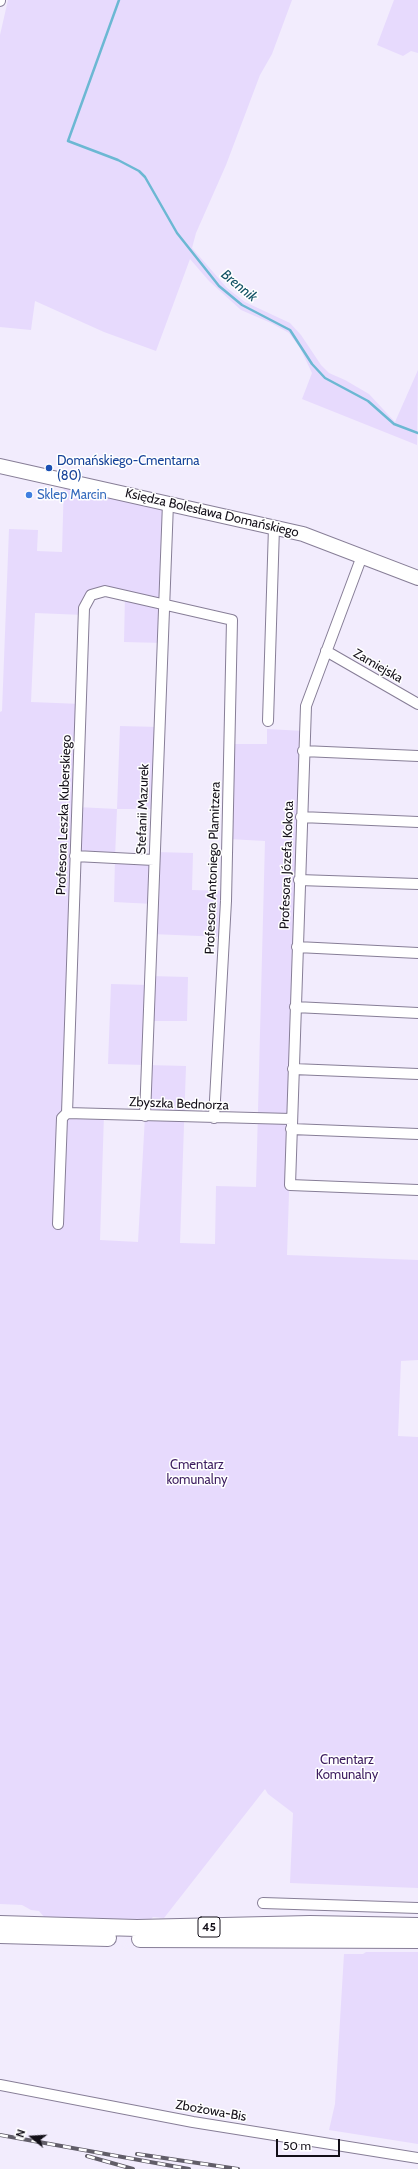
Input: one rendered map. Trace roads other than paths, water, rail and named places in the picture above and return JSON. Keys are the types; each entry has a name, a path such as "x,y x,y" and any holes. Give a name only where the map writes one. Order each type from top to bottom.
{"main road":[{"name":"Księdza Bolesława Domańskiego","path":"0,466 303,534 418,578"},
{"name":"45","path":"0,1924 137,1928 310,1924 418,1926"},
{"name":"45","path":"0,1935 132,1939 418,1940"}],"street":[{"name":"Stefanii Mazurek","path":"144,1116 168,504"},
{"path":"268,721 274,527"},
{"name":"Profesora Józefa Kokota","path":"362,556 306,706 303,751 290,1185 418,1190"},
{"name":"Profesora Leszka Kuberskiego","path":"58,1224 62,1118 67,1113 75,856 86,604 94,593 105,591 232,620"},
{"name":"Profesora Antoniego Plamitzera","path":"214,1118 226,901 232,620"},
{"name":"Zamiejska","path":"326,651 418,704"},
{"path":"303,751 418,756"},
{"path":"301,817 418,822"},
{"path":"75,856 154,860"},
{"path":"299,880 418,884"},
{"path":"297,947 418,953"},
{"path":"295,1007 418,1013"},
{"path":"293,1070 418,1074"},
{"name":"Zbyszka Bednorza","path":"67,1113 214,1118 418,1134"},
{"path":"263,1903 418,1908"},
{"name":"Zbożowa-Bis","path":"0,2085 193,2122 418,2158"}],"waterway":[{"name":"Brennik","path":"119,0 68,141 118,160 139,171 145,177 177,233 219,286 242,305 290,330 312,364 325,378 368,401 394,424 418,433"}],"railway":[{"path":"0,2135 189,2169"},
{"path":"137,2154 238,2169"},
{"path":"87,2156 133,2169"}],"place":[{"name":"Domańskiego-Cmentarna (80)","path":"49,468"},
{"name":"Sklep Marcin","path":"29,495"}],"park label":[{"name":"Cmentarz komunalny","path":"197,1472"},
{"name":"Cmentarz Komunalny","path":"347,1768"}]}
